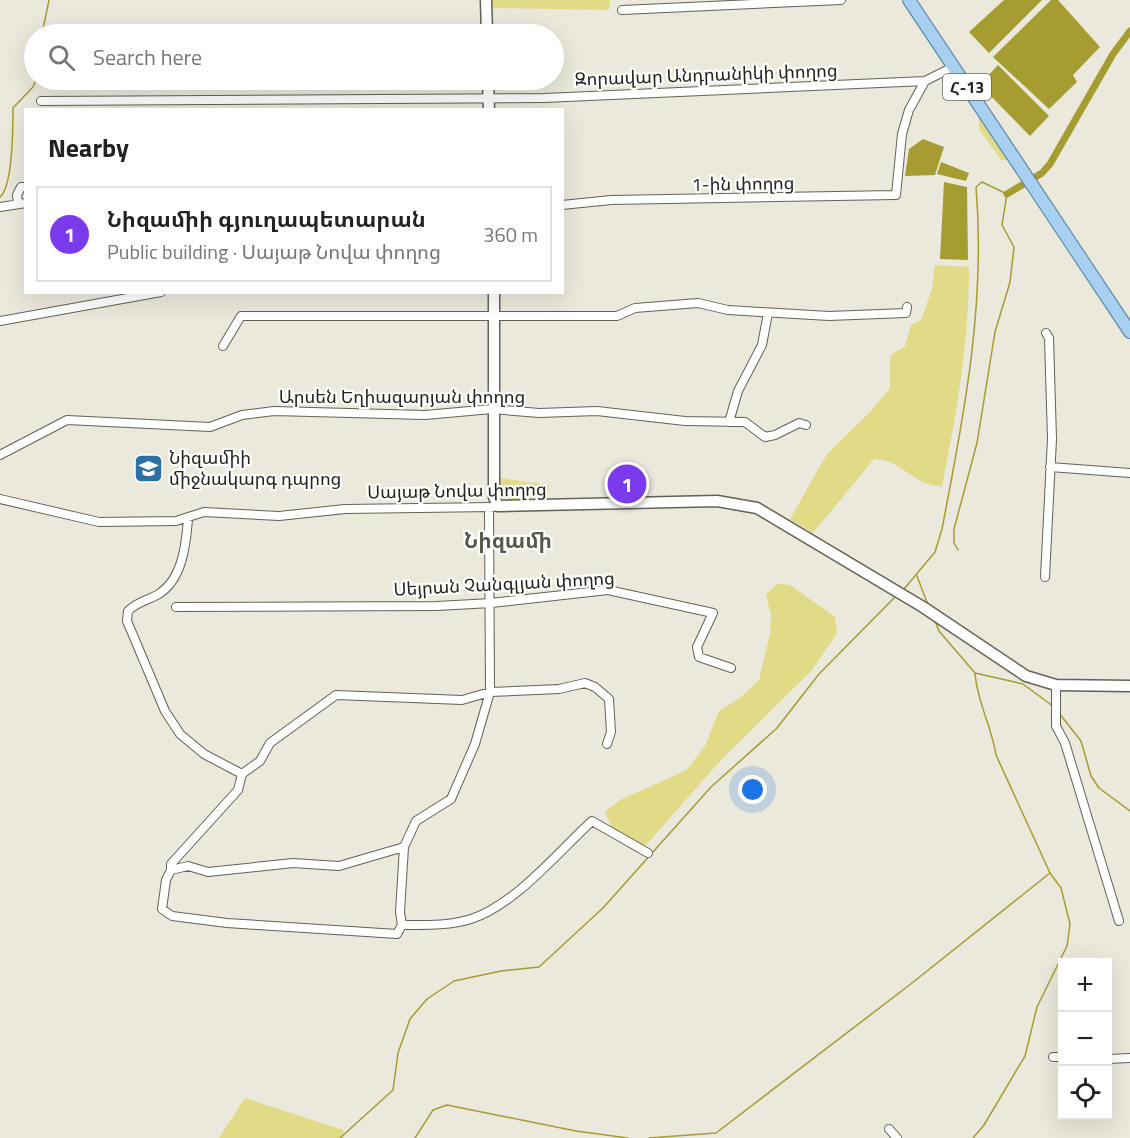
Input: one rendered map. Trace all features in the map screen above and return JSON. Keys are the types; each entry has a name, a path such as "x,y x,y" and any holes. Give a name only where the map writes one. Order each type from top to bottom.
{"main road":[{"path":"486,0 487,24"},
{"name":"Հ-13","path":"909,0 1130,332"},
{"path":"492,506 494,294"},
{"name":"Սայաթ Նովա փողոց","path":"492,506 717,501 757,508 901,593 1026,676 1056,685 1130,686"}],"street":[{"path":"622,10 842,0"},
{"path":"925,81 952,67"},
{"name":"Զորավար Անդրանիկի փողոց","path":"41,101 489,104 925,81"},
{"name":"1-ին փողոց","path":"564,205 611,200 886,197 896,195 904,122 925,81"},
{"path":"0,207 22,203 17,195 21,187 24,187"},
{"path":"0,321 150,294"},
{"path":"223,346 241,316 495,318 617,316 635,308 698,303 768,313 885,315 906,313 908,307"},
{"path":"729,422 738,391 762,345 768,313"},
{"path":"1045,577 1052,439 1049,338 1046,333"},
{"name":"Արսեն Եղիազարյան փողոց","path":"0,455 67,420 210,428 242,416 274,411 425,415 492,409 539,413 597,411 685,421 745,422 765,437 775,435 799,423 806,425"},
{"path":"1050,467 1130,473"},
{"name":"Սայաթ Նովա փողոց","path":"0,500 99,522 188,519 204,512 279,516 345,509 492,506"},
{"path":"492,506 490,692 475,744 451,799 416,821 404,847 400,912 402,925 397,934 227,923 172,916 162,909 171,864 238,790 242,774 260,761 270,743 336,695 462,700 490,692 559,689 585,683 595,687 609,699 611,732 607,744"},
{"path":"188,519 187,539 177,573 166,589 137,602 128,611 127,621 165,711 180,734 204,754 242,774"},
{"name":"Սեյրան Չանգլյան փողոց","path":"176,607 491,603 608,590 713,613 697,648 699,657 731,668"},
{"path":"1056,685 1056,726 1065,743 1119,921"},
{"path":"402,925 451,923 472,918 491,909 513,895 592,820 648,853"},
{"path":"171,870 188,866 208,872 293,863 339,866 404,847"},
{"path":"1053,1057 1058,1057"},
{"path":"1112,1059 1130,1058"},
{"path":"889,1129 897,1138"}],"shaded area":[{"path":"488,0 610,0 609,10 489,8"},
{"path":"1004,0 1042,0 989,53 969,32"},
{"path":"1051,0 1058,0 1100,47 1073,75 1077,82 1049,109 993,57"},
{"path":"998,65 1049,116 1030,136 986,91 983,81"},
{"path":"979,117 1010,160 1001,160 979,129"},
{"path":"923,139 944,147 935,175 905,176 909,149"},
{"path":"941,162 969,173 966,181 937,174"},
{"path":"944,182 967,187 968,260 940,259"},
{"path":"935,265 969,267 967,323 961,377 942,486 923,482 893,464 874,459 813,533 790,519 827,454 870,412 890,388 890,356 905,346 911,325 921,320 932,289"},
{"path":"500,478 549,485 547,501 505,500 501,496"},
{"path":"777,584 790,585 835,617 837,633 812,670 722,759 645,846 613,830 605,812 620,800 687,770 706,744 719,711 741,697 759,680 770,633 771,616 766,595"},
{"path":"245,1098 343,1130 344,1138 219,1138"}],"waterway":[{"path":"44,24 49,0"},
{"path":"1007,194 1042,173 1050,164 1113,54 1130,31"},
{"path":"0,197 8,181 10,169 13,108 30,90"},
{"path":"904,589 935,552 942,529 971,359 978,273 976,187 982,182 1007,194 1002,225 1014,247 1010,282 995,332 977,443 954,529 954,543 958,550"},
{"path":"917,576 928,605"},
{"path":"340,1138 393,1090 398,1053 410,1019 427,999 454,981 501,971 539,967 603,908 711,787 777,728 819,674 896,596"},
{"path":"935,621 939,631 975,673 1023,684 1054,707"},
{"path":"973,1138 984,1125 1025,1056 1037,1007 1067,946 1070,924 1061,888 1050,873 996,755 975,673"},
{"path":"1059,713 1081,741 1091,776 1099,788 1130,811"},
{"path":"649,1138 716,1133 912,983 1050,873"},
{"path":"415,1138 433,1110 447,1105 576,1131 628,1138"}],"place":[{"name":"Նիզամիի միջնակարգ դպրոց","path":"148,468"},
{"name":"Նիզամիի գյուղապետարան","path":"627,484"}],"district":[{"name":"Նիզամի","path":"508,541"}]}
